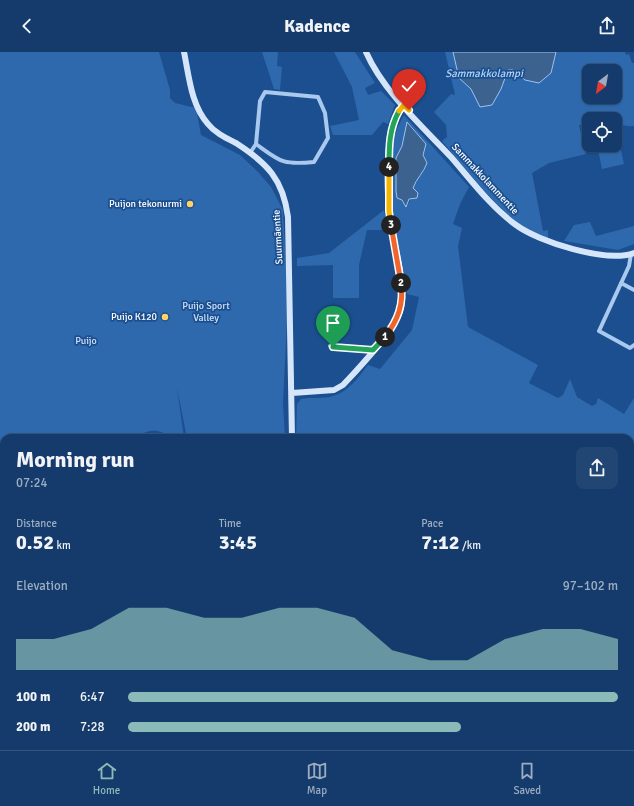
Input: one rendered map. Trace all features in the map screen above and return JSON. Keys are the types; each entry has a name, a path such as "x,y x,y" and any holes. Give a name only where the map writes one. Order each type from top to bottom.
{"street":[{"name":"Suurmäentie","path":"184,52 192,92 199,111 208,125 250,153 275,176 286,201 288,217 292,434"},
{"name":"Sammakkolammentie","path":"366,52 383,83 500,210 516,225 531,234 557,245 616,256 632,254"},
{"path":"250,153 256,144 260,101 265,92 318,97 325,113 328,138 314,162 297,164 281,162 256,144"},
{"path":"292,393 334,390 343,385 355,373 396,321 401,308 402,291 389,211 389,140 397,115 404,105"},
{"path":"632,254 629,266 599,331 630,348 634,345"},
{"path":"621,283 634,290"},
{"path":"330,346 373,350"}],"green space":[{"path":"0,52 159,52 170,90 170,98 175,103 196,108 201,135 240,155 271,187 283,210 288,302 283,403 285,434 186,434 177,388 183,434 165,434 158,431 150,431 143,434 0,434"},
{"path":"262,52 278,52 277,66 282,67 280,90 274,89"},
{"path":"334,52 355,52 375,83 365,88 368,95 381,91 395,105 388,124 383,122 372,135 333,135 330,126 359,120 352,87"},
{"path":"445,52 453,52 459,78 471,89 501,89 507,70 513,70 525,80 539,83 551,73 556,52 625,52 626,55 629,54 632,63 634,63 634,126 622,125 622,112 582,112 582,125 579,125 582,137 582,152 586,152 586,154 549,163 532,173 543,231 548,230 548,238 535,234 506,213 491,198 442,141 447,137 446,125 434,112 451,94 455,95"},
{"path":"404,115 469,187 460,204 453,224 462,228 458,246 468,327 538,365 529,383 558,398 563,395 570,379 577,397 592,406 596,404 598,398 624,414 634,398 634,434 296,434 297,404 301,399 333,396 344,391 353,384 368,365 380,369 412,330 419,297 407,294 398,251 390,203 390,156 395,135","holes":["408,122 426,144 423,155 427,162 424,170 414,185 413,188 415,190 407,206 400,199 396,189 396,178 397,166"]},
{"path":"598,152 621,152 624,164 602,169"},
{"path":"384,210 388,230 367,230 359,265 359,298 333,298 333,265 297,266 297,258 329,253"},
{"path":"590,222 596,236 634,226 634,244 618,250 564,241 574,225"}],"water":[{"name":"Sammakkolampi","path":"453,52 556,52 551,73 539,83 525,80 513,70 508,70 501,89 492,105 480,107 471,89 459,78"},
{"path":"407,122 426,144 423,155 427,163 413,188 418,193 417,198 409,199 406,207 402,200 397,198 396,158 402,146"}],"place":[{"name":"Puijon tekonurmi","path":"190,204"},
{"name":"Puijo K120","path":"165,317"}],"route":[{"path":"333,347 373,350 386,336 396,321 401,308 402,291 389,211 389,140 392,126 397,115 404,105 409,110"}],"park label":[{"name":"Puijo Sport Valley","path":"206,312"},
{"name":"Puijo","path":"86,341"}]}
